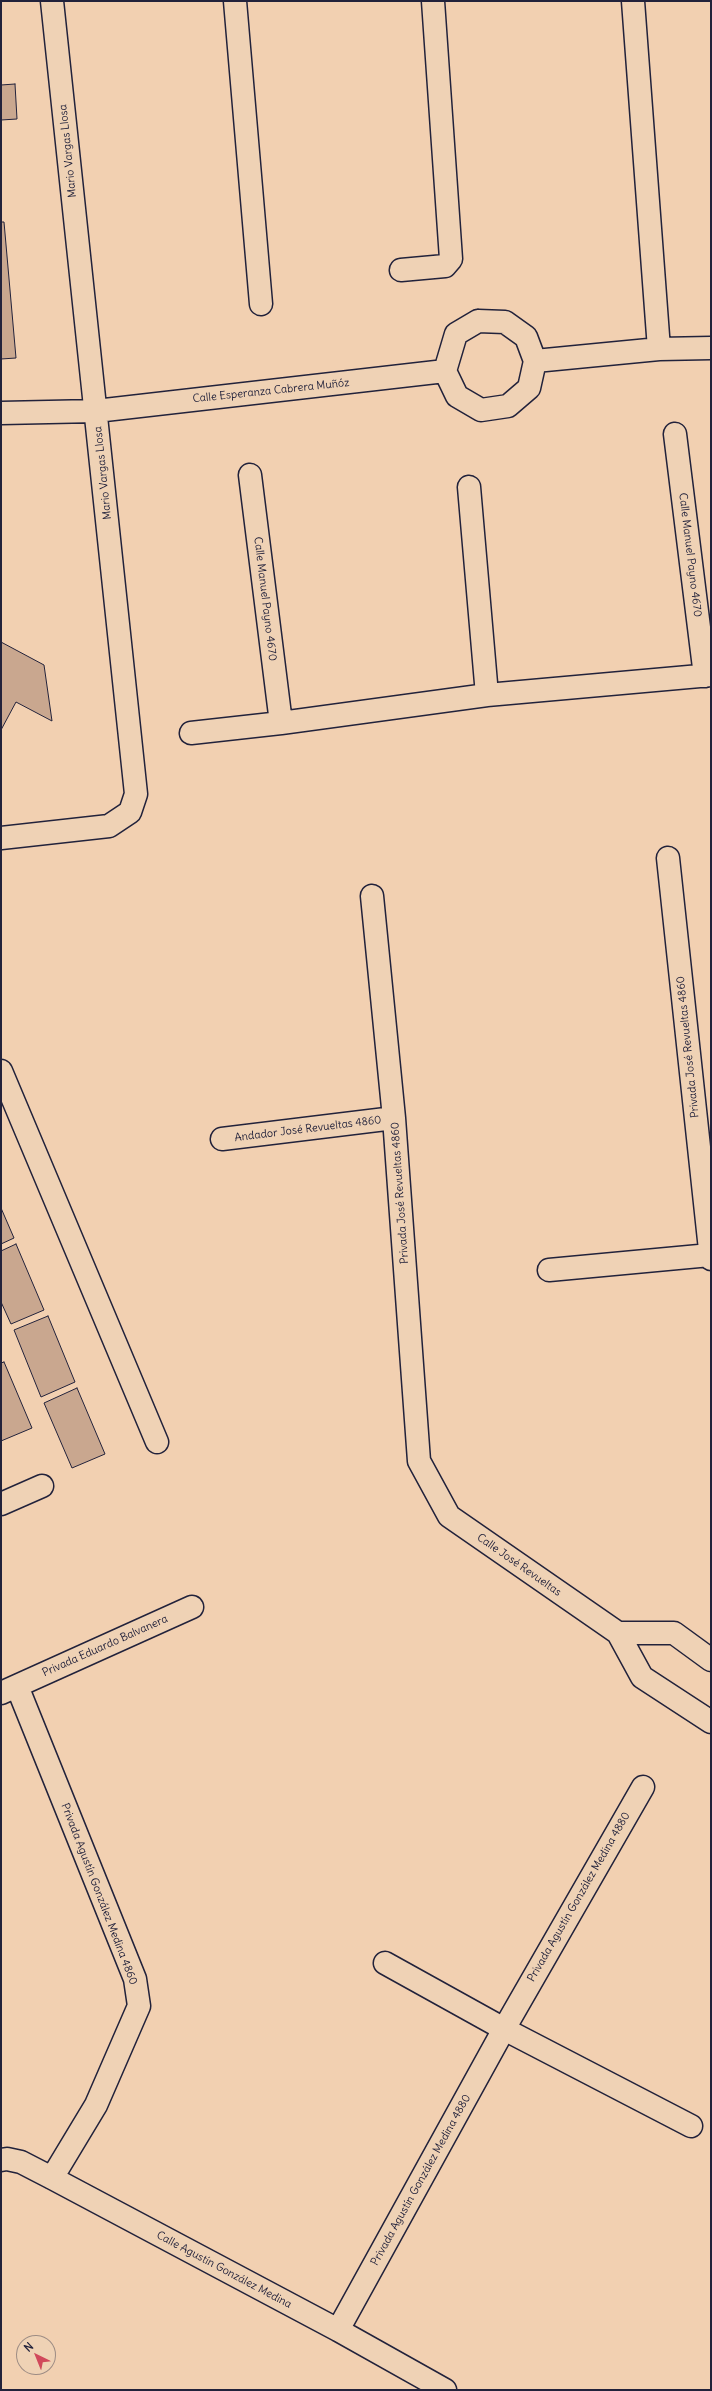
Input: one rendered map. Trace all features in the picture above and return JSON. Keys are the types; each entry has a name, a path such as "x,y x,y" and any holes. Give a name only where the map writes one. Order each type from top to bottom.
{"street":[{"name":"Mario Vargas Llosa","path":"1,838 109,826 130,812 136,794 52,1"},
{"path":"235,1 261,304"},
{"path":"401,270 445,266 451,259 433,1"},
{"path":"633,1 659,349"},
{"path":"478,321 505,322 526,337 535,361 529,388 508,406 481,410 457,396 445,371 456,334 478,321"},
{"path":"535,361 659,349 711,348"},
{"name":"Calle Esperanza Cabrera Muñóz","path":"1,413 96,410 445,371"},
{"name":"Calle Manuel Payno 4670","path":"191,733 281,723 488,695 708,675 675,434"},
{"name":"Calle Manuel Payno 4670","path":"250,475 281,723"},
{"path":"469,487 488,695"},
{"name":"Privada José Revueltas 4860","path":"668,858 711,1259"},
{"name":"Privada José Revueltas 4860","path":"372,896 394,1118 419,1461 431,1487"},
{"path":"1,1071 157,1442"},
{"name":"Andador José Revueltas 4860","path":"222,1139 394,1118"},
{"path":"549,1270 710,1255"},
{"path":"1,1504 42,1486"},
{"name":"Calle José Revueltas","path":"431,1487 449,1516 618,1633 642,1677 711,1722"},
{"name":"Privada Eduardo Balvanera","path":"9,1690 192,1606"},
{"path":"618,1633 674,1633 711,1660"},
{"name":"Privada Agustín González Medina 4860","path":"9,1690 135,1979 139,2006 96,2105 52,2178"},
{"name":"Privada Agustín González Medina 4880","path":"338,2330 504,2029 643,1787"},
{"path":"385,1963 504,2029 691,2126"},
{"name":"Calle Agustín González Medina","path":"1,2160 7,2159 21,2162 52,2178 338,2330 445,2390"}],"building":[{"path":"15,84 17,119 1,120 1,85"},
{"path":"1,222 4,222 16,358 1,359"},
{"path":"1,642 44,665 52,721 16,702 1,730"},
{"path":"1,1208 14,1238 1,1244"},
{"path":"16,1244 44,1310 11,1324 1,1302 1,1251"},
{"path":"48,1316 75,1382 41,1397 14,1330"},
{"path":"4,1362 32,1428 1,1441 1,1363"},
{"path":"77,1388 105,1454 72,1468 44,1403"}]}
